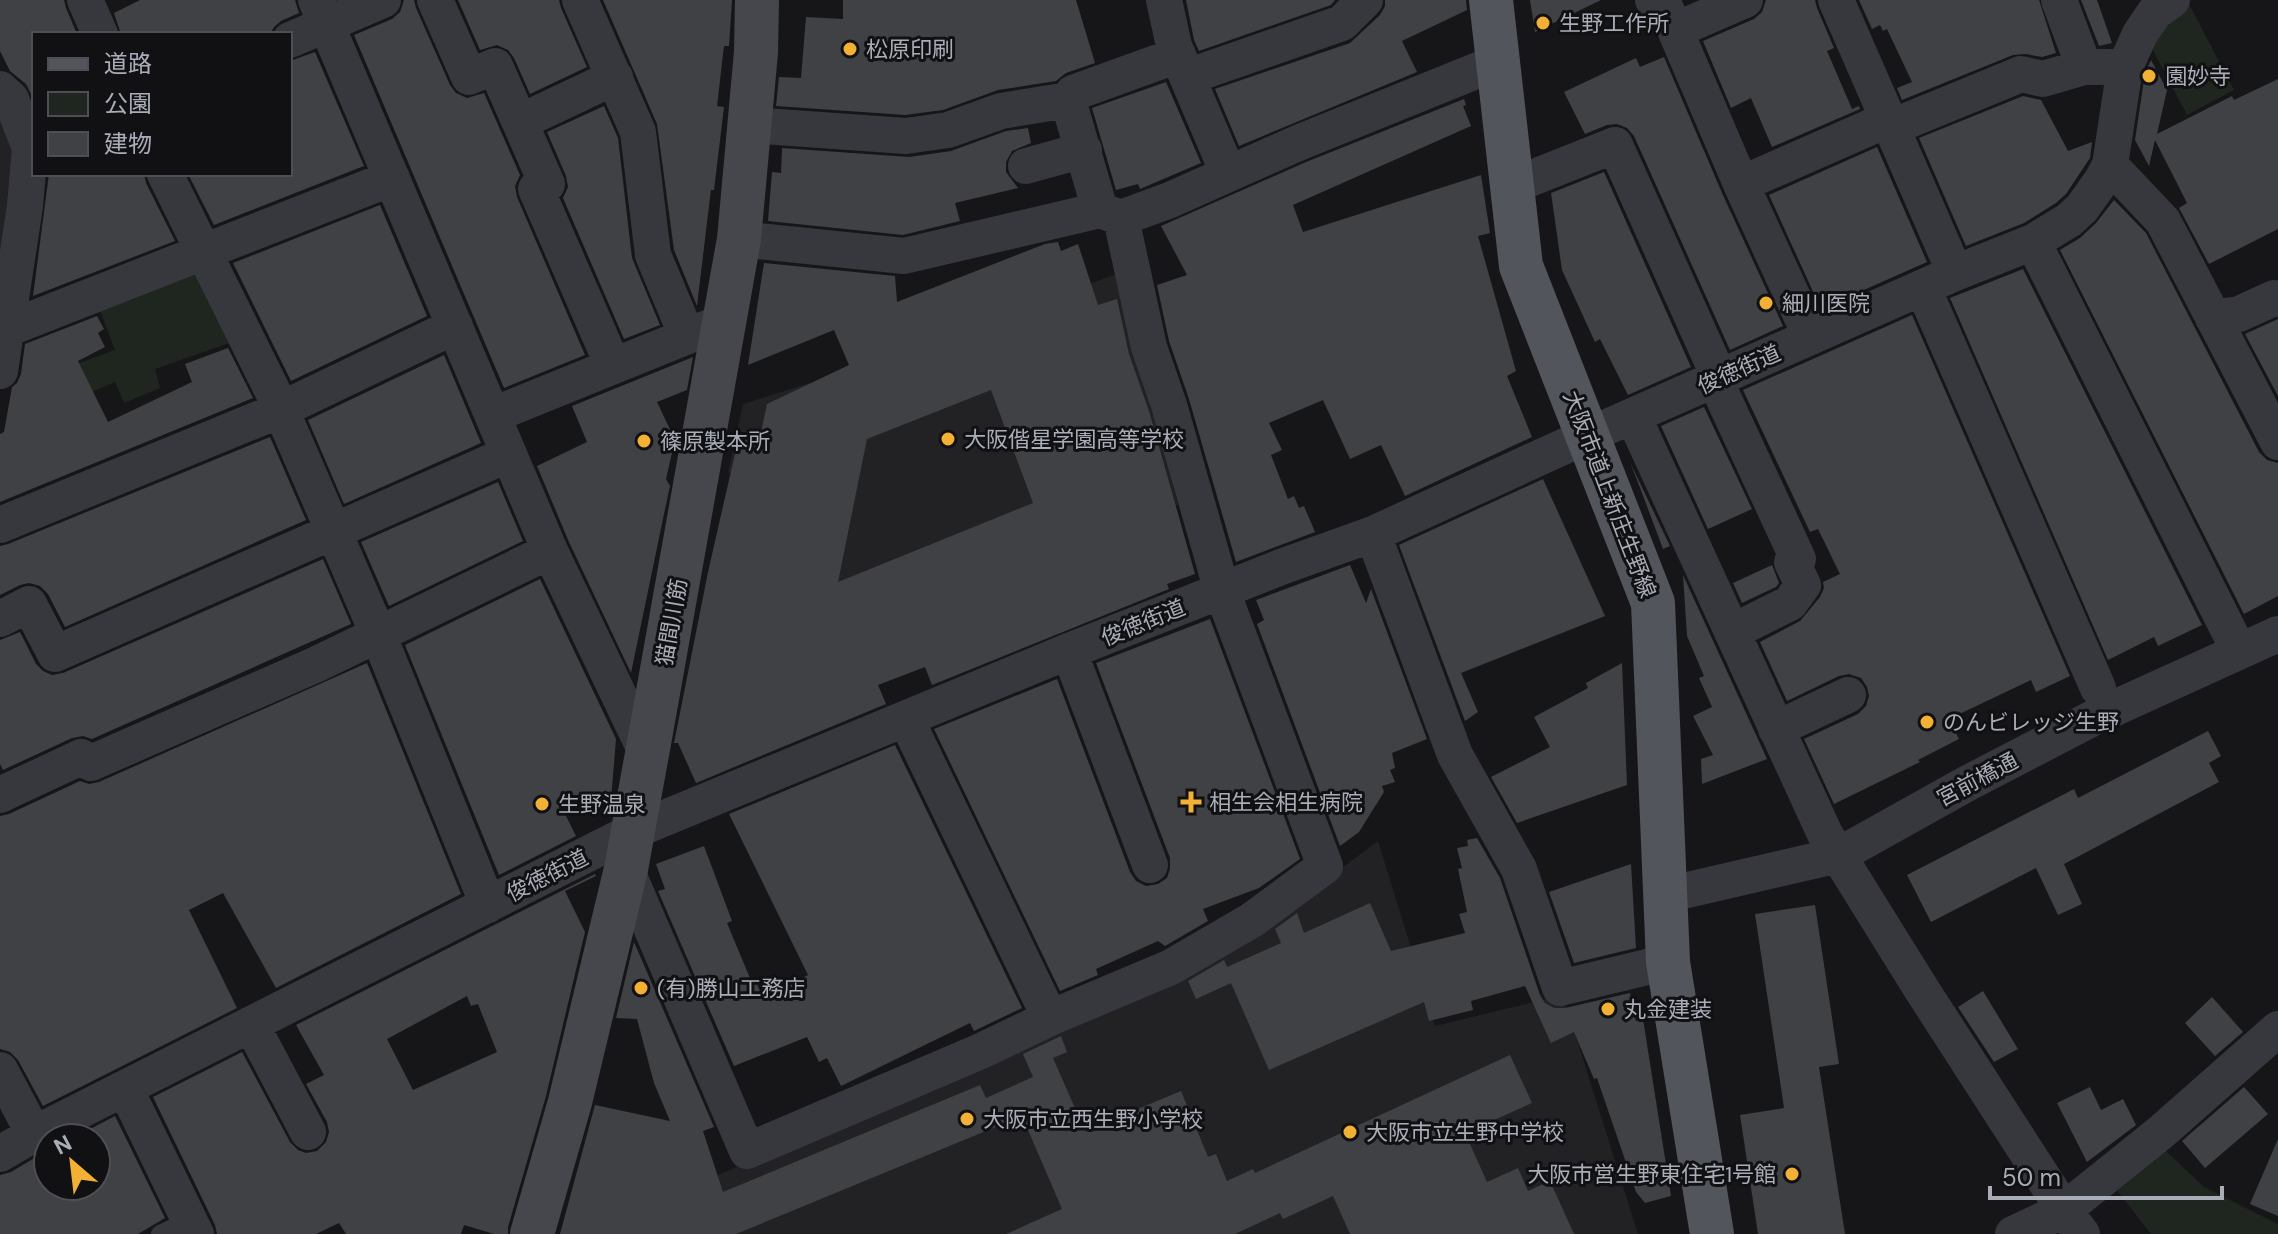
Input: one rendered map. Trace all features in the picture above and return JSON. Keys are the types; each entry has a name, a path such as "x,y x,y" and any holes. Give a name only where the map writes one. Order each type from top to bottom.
{"main road":[{"name":"大阪市道上新庄生野線","path":"1491,0 1521,266 1653,603 1668,962 1712,1234"}],"street":[{"path":"292,38 321,12 383,0"},
{"path":"435,0 469,77 495,66 547,184 536,189 613,366"},
{"path":"493,415 705,328 653,255 638,132 580,0"},
{"name":"猫間川筋","path":"532,1234 570,1102 647,754 705,328 739,239 756,52 757,0"},
{"path":"1164,0 1174,46 1228,173"},
{"path":"749,125 906,136 948,130 1001,111 1068,100 1073,93 1342,23 1365,0"},
{"path":"1653,0 1666,9 1676,30 1741,184 1811,337"},
{"path":"1676,30 1745,0"},
{"path":"1836,0 1891,123 1939,280 2098,688"},
{"path":"2059,0 2084,67"},
{"name":"俊徳街道","path":"58,1122 488,905 628,850 906,719 1069,651 1373,534 1939,280 2033,242 2055,230 2082,208 2102,180 2110,165 2125,67 2140,34 2155,12 2172,0"},
{"path":"321,12 550,551 647,754"},
{"path":"739,239 904,256 1111,214 1192,191 1298,143 1498,62"},
{"path":"1741,184 2021,74 2043,79 2084,67 2125,67"},
{"path":"520,122 615,77"},
{"path":"0,89 11,99 30,148 25,206 0,371"},
{"path":"628,850 747,1151 1171,967 1252,920 1325,866 1222,591 1111,214 1084,150 1068,100"},
{"path":"1512,186 1615,145 1798,559 1792,562 1803,585 1790,603 1732,632"},
{"path":"1026,166 1084,150"},
{"path":"2110,165 2163,221 2213,318 2270,405 2278,442"},
{"path":"166,176 280,410 378,634 488,905"},
{"path":"7,329 392,178"},
{"path":"2033,242 2239,651"},
{"path":"2213,318 2239,314 2278,299"},
{"path":"0,525 280,410 455,326"},
{"path":"1633,416 1825,834 2073,1222"},
{"path":"0,619 29,604 55,654 509,454"},
{"path":"1373,534 1455,755 1519,869 1560,988 1668,962"},
{"path":"0,795 81,757 91,763 317,664 550,551"},
{"name":"宮前橋通","path":"1666,895 1839,855 2095,717 2278,634"},
{"path":"1069,651 1150,865"},
{"path":"1776,729 1848,695"},
{"path":"906,719 1050,1018"},
{"path":"251,1024 308,1132"},
{"path":"2013,1234 2073,1222 2160,1133 2278,1029"},
{"path":"0,1070 32,1130"},
{"path":"125,1088 181,1229"},
{"name":"俊徳街道","path":"0,1154 32,1135"}],"shaded area":[{"path":"0,98 20,149 0,306"},
{"name":"大阪偕星学園高等学校","path":"1119,273 1178,505 857,623 774,484 728,473 743,404 908,352"},
{"name":"大阪市立生野中学校","path":"1378,841 1435,1026 1563,995 1638,1234 640,1234 642,1208 1051,1030 1251,936"}],"green space":[{"path":"2189,4 2234,90 2187,115 2150,45 2162,18"},
{"path":"201,269 235,341 155,369 160,388 124,403 115,382 85,395 74,365 115,350 97,303"},
{"path":"2166,1151 2204,1187 2278,1224 2278,1234 2151,1234 2116,1189"}],"building":[{"path":"0,0 64,0 76,32 32,32 32,96 26,84 10,71 0,51"},
{"path":"140,0 295,0 299,13 281,21 271,32 120,32 114,13"},
{"path":"404,0 414,0 456,93 467,98 484,93 520,175 515,186 517,197 585,355 504,388 354,35 392,19 400,12"},
{"path":"458,0 559,0 587,67 530,94 508,50 497,45 480,50"},
{"path":"603,0 732,0 729,46 724,46 717,106 724,107 697,306 674,250 657,124"},
{"path":"843,0 1076,0 1095,63 1066,73 1056,81 998,90 943,110 905,115 776,106 779,77 801,78 806,17 843,19"},
{"path":"1186,0 1335,0 1331,5 1199,51"},
{"path":"1385,0 1466,0 1467,10 1402,41 1417,72 1239,146 1215,89 1350,43 1380,15"},
{"name":"生野工作所","path":"1530,0 1601,0 1535,32"},
{"path":"1766,0 1815,0 1834,48 1827,51 1852,109 1859,106 1860,109 1772,147 1751,98 1731,108 1703,41 1754,19 1762,12"},
{"path":"1859,0 2039,0 2056,53 2042,57 2013,55 1902,100 1897,88 1912,82 1887,29 1883,31 1880,25 1872,29"},
{"path":"2081,0 2097,0 2112,43 2099,46"},
{"path":"315,52 364,166 214,225 189,176 292,176 292,60"},
{"path":"1664,57 1783,326 1730,350 1634,136 1627,128 1617,124 1585,134 1564,92 1636,58 1640,67"},
{"path":"2151,60 2167,90 2157,134 2232,96 2234,100 2278,79 2278,229 2209,264 2179,208 2187,203 2155,140 2149,166 2135,140 2145,73"},
{"path":"1166,82 1201,163 1140,189 1138,184 1116,190 1092,108"},
{"path":"2023,96 2041,100 2068,151 2092,142 2090,158 2066,194 2056,203 2024,223 1966,246 1919,138"},
{"path":"1464,99 1466,105 1463,106 1471,126 1293,205 1303,232 1481,175 1490,233 1478,236 1516,371 1507,376 1532,437 1405,496 1381,445 1350,459 1323,400 1269,423 1282,450 1271,455 1288,499 1294,496 1299,508 1304,506 1315,532 1236,562 1169,341 1157,285 1187,275 1161,226 1306,162"},
{"path":"604,106 618,138 632,258 660,325 624,339 563,198 568,187 566,176 547,132"},
{"path":"1028,128 1031,143 1012,151 1006,162 1006,172 1018,188 955,203 960,221 903,235 768,221 772,172 781,173 782,148 909,157 951,151 1006,131"},
{"path":"1877,147 1927,262 1821,309 1769,195"},
{"path":"1604,172 1691,367 1628,395 1600,339 1595,342 1562,270 1551,193"},
{"path":"49,176 144,176 175,241 33,296"},
{"path":"2114,200 2146,233 2259,452 2267,460 2278,463 2278,596 2244,614 2060,250 2080,238"},
{"path":"380,205 427,316 291,381 233,263"},
{"path":"1058,242 1061,251 1078,244 1098,305 1117,299 1129,354 1149,411 1195,574 1167,584 1169,589 932,685 925,667 878,685 886,704 696,783 678,743 674,743 740,432 760,437 767,404 849,365 834,330 748,365 764,263 895,276 897,302 1045,244","holes":["991,390 1033,503 838,582 867,439"]},
{"path":"2023,269 2202,625 2158,646 2154,637 2108,660 1950,298"},
{"path":"1912,315 2070,676 2036,692 2031,680 1949,719 1959,739 1918,760 1920,762 1834,804 1804,739 1858,714 1866,706 1869,696 1861,678 1849,674 1787,701 1760,642 1800,621 1820,597 1823,582 1840,574 1818,529 1810,532 1743,390"},
{"path":"97,316 104,329 98,333 105,347 78,361 108,422 192,382 185,364 228,348 253,398 0,502 0,434 4,432 12,387 21,374 25,344"},
{"path":"2278,319 2278,396 2245,334"},
{"path":"444,355 481,443 344,504 308,420"},
{"path":"693,357 687,390 657,402 675,440 666,479 670,486 631,673 537,466 587,442 572,406"},
{"path":"1704,407 1752,509 1708,529 1661,426"},
{"path":"270,437 306,520 65,627 48,594 40,586 29,583 20,585 0,595 0,546"},
{"path":"1630,462 1670,546 1663,549 1642,493"},
{"path":"1543,479 1605,616 1461,673 1478,712 1465,721 1399,545"},
{"path":"498,482 523,541 389,606 361,542"},
{"path":"323,559 351,624 92,739 83,736 72,738 3,770 0,764 0,640 20,632 36,664 43,671 52,675 63,673"},
{"path":"1350,565 1366,603 1371,589 1427,739 1392,753 1395,768 1390,770 1395,782 1382,786 1384,792 1359,832 1340,846 1257,624 1264,620 1256,600"},
{"path":"1772,565 1779,583 1776,587 1742,603 1733,583"},
{"path":"1683,575 1767,759 1702,784 1701,759 1713,755 1693,716 1712,707 1699,678 1704,676 1687,636"},
{"path":"540,579 616,739 611,800 557,798 576,836 499,875 405,645"},
{"path":"1210,619 1300,859 1259,888 1203,909 1208,921 1165,946 1158,941 1096,969 1098,975 1060,991 934,729 1057,679 1130,872 1136,881 1146,886 1158,884 1167,878 1170,858 1096,663"},
{"path":"367,663 461,894 276,988 223,893 189,910 237,1008 43,1106 18,1060 10,1052 0,1049 0,816 80,781 89,784 99,782"},
{"path":"1622,663 1627,785 1517,823 1491,777 1550,747 1534,717 1588,688 1586,683"},
{"path":"2208,731 2221,756 2209,763 2219,782 2064,864 2082,904 2058,915 2036,868 1931,922 1907,875 2074,789 2078,798"},
{"path":"895,745 1022,1008 974,1031 970,1023 841,1086 827,1058 819,1062 807,1037 734,1066 658,891 665,889 656,864 704,846 732,921 727,923 752,983 756,982 763,998 808,975 729,814"},
{"path":"1477,838 1500,878 1545,1003 1554,1008 1565,1008 1630,993 1636,1021 1643,1019 1671,1196 1645,1203 1636,1192 1597,1078 1594,1079 1574,1032 1551,1043 1525,986 1471,1001 1473,1010 1429,1021 1424,1002 1269,1070 1231,983 1196,999 1188,981 1224,960 1227,967 1281,943 1275,929 1297,913 1304,933 1370,903 1391,951 1465,933 1459,914 1467,912 1457,848 1468,846 1467,840"},
{"path":"1631,864 1636,948 1574,963 1549,892"},
{"path":"595,874 565,891 585,932 546,1096 508,1234 494,1234 464,1225 461,1234 346,1234 339,1223 316,1234 217,1234 153,1097 242,1052 290,1142 306,1153 317,1151 326,1142 329,1132 327,1122 306,1084 324,1075 296,1025","holes":["467,996 471,1006 478,1004 497,1052 413,1090 387,1039"]},
{"path":"1815,905 1839,1064 1819,1067 1845,1234 1758,1234 1740,1115 1784,1108 1755,914"},
{"path":"634,942 714,1127 703,1131 723,1192 980,1085 986,1098 1033,1077 1023,1054 1061,1036 1067,1052 1053,1058 1085,1131 1181,1091 1208,1157 1216,1154 1227,1181 1253,1169 1255,1173 1510,1055 1532,1103 1465,1133 1487,1182 1518,1168 1528,1191 1550,1181 1574,1234 1350,1234 1333,1196 1283,1219 1280,1213 1235,1234 1006,1234 1062,1209 1022,1116 736,1234 560,1234 595,1105 670,1121 654,1083 637,1019 616,1018"},
{"path":"1983,991 2018,1049 1994,1062 1958,1007"},
{"path":"2212,997 2243,1032 2215,1056 2185,1023"},
{"path":"2090,1087 2101,1110 2123,1099 2136,1125 2087,1162 2057,1103"},
{"path":"2244,1087 2268,1114 2205,1168 2182,1141"},
{"path":"115,1116 165,1218 138,1234 0,1234 0,1175 32,1160 32,1202 112,1202 112,1122 104,1122"},
{"path":"2278,1139 2278,1216 2250,1204"}],"place":[{"name":"生野工作所","path":"1543,23"},
{"name":"松原印刷","path":"850,49"},
{"name":"園妙寺","path":"2149,76"},
{"name":"細川医院","path":"1766,303"},
{"name":"大阪偕星学園高等学校","path":"948,439"},
{"name":"篠原製本所","path":"644,441"},
{"name":"のんビレッジ生野","path":"1927,722"},
{"name":"相生会相生病院","path":"1191,802"},
{"name":"生野温泉","path":"542,804"},
{"name":"(有)勝山工務店","path":"641,988"},
{"name":"丸金建装","path":"1608,1009"},
{"name":"大阪市立西生野小学校","path":"967,1119"},
{"name":"大阪市立生野中学校","path":"1350,1132"},
{"name":"大阪市営生野東住宅1号館","path":"1792,1174"}]}
